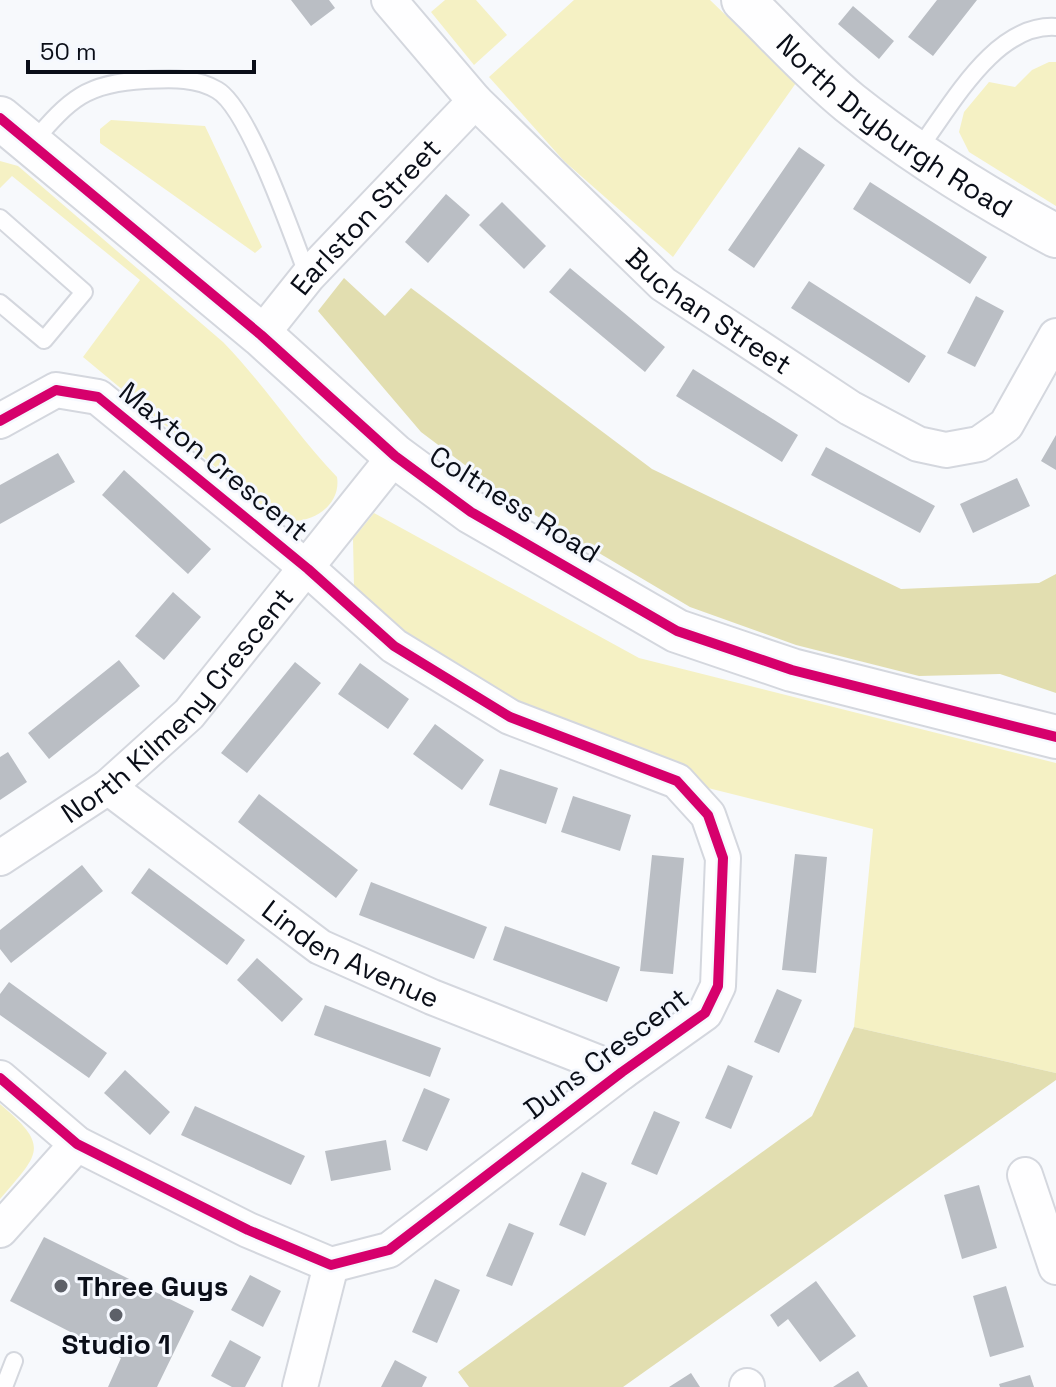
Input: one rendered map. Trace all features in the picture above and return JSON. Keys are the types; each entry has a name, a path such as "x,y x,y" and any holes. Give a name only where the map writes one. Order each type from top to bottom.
{"street":[{"name":"Buchan Street","path":"389,0 475,101 663,284 850,408 918,444 946,450 979,444 1006,425 1056,336"},
{"name":"North Dryburgh Road","path":"743,0 847,101 916,152 998,205 1056,236"},
{"name":"Earlston Street","path":"261,335 308,276 475,101"},
{"name":"Coltness Road","path":"16,131 261,335 395,456 471,512 677,631 792,670 1056,737"},
{"name":"Maxton Crescent","path":"0,421 56,390 98,397 308,569"},
{"name":"North Kilmeny Crescent","path":"0,858 108,787 189,714 308,569 395,456"},
{"name":"Duns Crescent","path":"308,569 394,646 510,717 677,781 708,815 723,858 718,986 705,1013 622,1072 389,1250 331,1265"},
{"name":"Linden Avenue","path":"108,787 320,947 432,997 622,1072"},
{"path":"0,1078 77,1144 248,1230 331,1265 300,1387"},
{"path":"0,1230 77,1144"},
{"path":"1025,1175 1056,1267"}],"lane":[{"path":"916,152 994,51 1017,33 1040,26 1056,27"},
{"path":"16,131 67,102 112,82 177,79 200,82 221,91 248,132 308,276"},
{"path":"0,218 84,292 44,340 0,303"},
{"path":"4,1387 14,1361"}],"shaded area":[{"path":"445,0 476,0 507,35 474,65 431,12"},
{"path":"574,0 710,0 796,83 673,257 564,161 489,77"},
{"path":"1056,62 1056,206 969,152 959,132 964,112 989,82 1015,87 1032,70"},
{"path":"111,120 205,126 262,247 255,253 100,143 100,129"},
{"path":"0,161 18,166 223,342 337,477 334,498 328,506 299,521 277,518 83,357 140,280 12,176 0,188"},
{"path":"344,278 385,316 411,288 652,469 901,589 1039,583 1056,574 1056,693 1000,674 919,676 796,645 690,607 518,505 421,432 318,311"},
{"path":"374,513 639,658 1056,763 1056,1073 854,1027 873,829 708,788 688,773 511,701 425,651 354,586 353,539"},
{"path":"854,1027 1056,1073 1056,1080 623,1387 469,1387 458,1372 812,1116"},
{"path":"0,1104 27,1131 34,1150 24,1171 0,1199"}],"building":[{"path":"291,0 329,0 335,8 311,26"},
{"path":"937,0 977,0 933,56 908,37"},
{"path":"853,6 894,41 879,59 838,24"},
{"path":"799,147 825,165 754,268 728,250"},
{"path":"870,182 987,257 970,284 853,209"},
{"path":"446,194 470,215 428,263 405,242"},
{"path":"502,202 546,246 524,269 479,225"},
{"path":"570,268 665,347 645,372 549,292"},
{"path":"809,281 926,356 909,383 791,308"},
{"path":"976,296 1004,311 975,367 947,353"},
{"path":"693,369 798,435 782,462 676,396"},
{"path":"1056,435 1056,470 1041,461"},
{"path":"826,447 935,506 920,533 811,475"},
{"path":"58,453 75,482 0,524 0,485"},
{"path":"124,470 211,549 188,574 102,495"},
{"path":"1017,478 1030,506 973,533 960,504"},
{"path":"173,592 201,617 164,660 135,636"},
{"path":"119,660 140,686 49,759 28,733"},
{"path":"295,662 321,683 247,773 221,753"},
{"path":"360,663 409,699 388,729 338,694"},
{"path":"435,724 484,760 462,790 413,754"},
{"path":"8,752 27,782 0,800 0,757"},
{"path":"500,769 558,788 546,824 489,805"},
{"path":"259,794 358,870 336,898 238,822"},
{"path":"573,796 631,815 620,851 561,832"},
{"path":"795,854 827,857 816,973 782,970"},
{"path":"652,855 684,858 673,974 640,971"},
{"path":"82,865 103,891 11,963 0,949 0,930"},
{"path":"149,868 245,940 227,965 131,893"},
{"path":"371,882 487,927 474,959 359,915"},
{"path":"505,926 620,967 607,1002 493,960"},
{"path":"257,958 303,999 282,1022 237,980"},
{"path":"9,982 107,1053 89,1078 0,1015 0,994"},
{"path":"777,989 802,1000 779,1053 754,1042"},
{"path":"325,1005 441,1048 430,1077 314,1035"},
{"path":"728,1065 753,1076 731,1129 705,1118"},
{"path":"125,1070 170,1112 150,1135 104,1093"},
{"path":"424,1088 450,1099 427,1151 402,1141"},
{"path":"195,1106 305,1156 291,1185 181,1135"},
{"path":"654,1111 680,1122 657,1175 631,1164"},
{"path":"386,1140 391,1170 331,1181 325,1151"},
{"path":"582,1172 607,1183 585,1236 559,1225"},
{"path":"979,1185 997,1248 962,1259 944,1195"},
{"path":"509,1223 534,1233 512,1286 486,1276"},
{"path":"44,1237 194,1311 157,1387 108,1387 121,1358 10,1301"},
{"path":"250,1275 281,1291 263,1327 231,1310"},
{"path":"435,1279 460,1290 437,1343 412,1332"},
{"path":"816,1281 856,1336 820,1362 788,1319 778,1327 770,1315"},
{"path":"1006,1286 1024,1347 990,1357 973,1296"},
{"path":"230,1340 261,1357 245,1387 232,1387 211,1376"},
{"path":"395,1360 427,1377 422,1387 381,1387"},
{"path":"858,1371 868,1387 833,1387"},
{"path":"691,1373 700,1387 669,1387"},
{"path":"1030,1375 1034,1387 1000,1387 999,1384"}],"cycle path":[{"path":"0,118 261,335 395,456 471,512 677,631 792,670 1056,737"},
{"path":"0,421 56,390 98,397 308,569 394,646 510,717 677,781 708,815 723,858 718,986 705,1013 622,1072 389,1250 331,1265 248,1230 77,1144 0,1078"}],"place":[{"name":"Three Guys","path":"61,1286"},
{"name":"Studio 1","path":"116,1315"}]}
